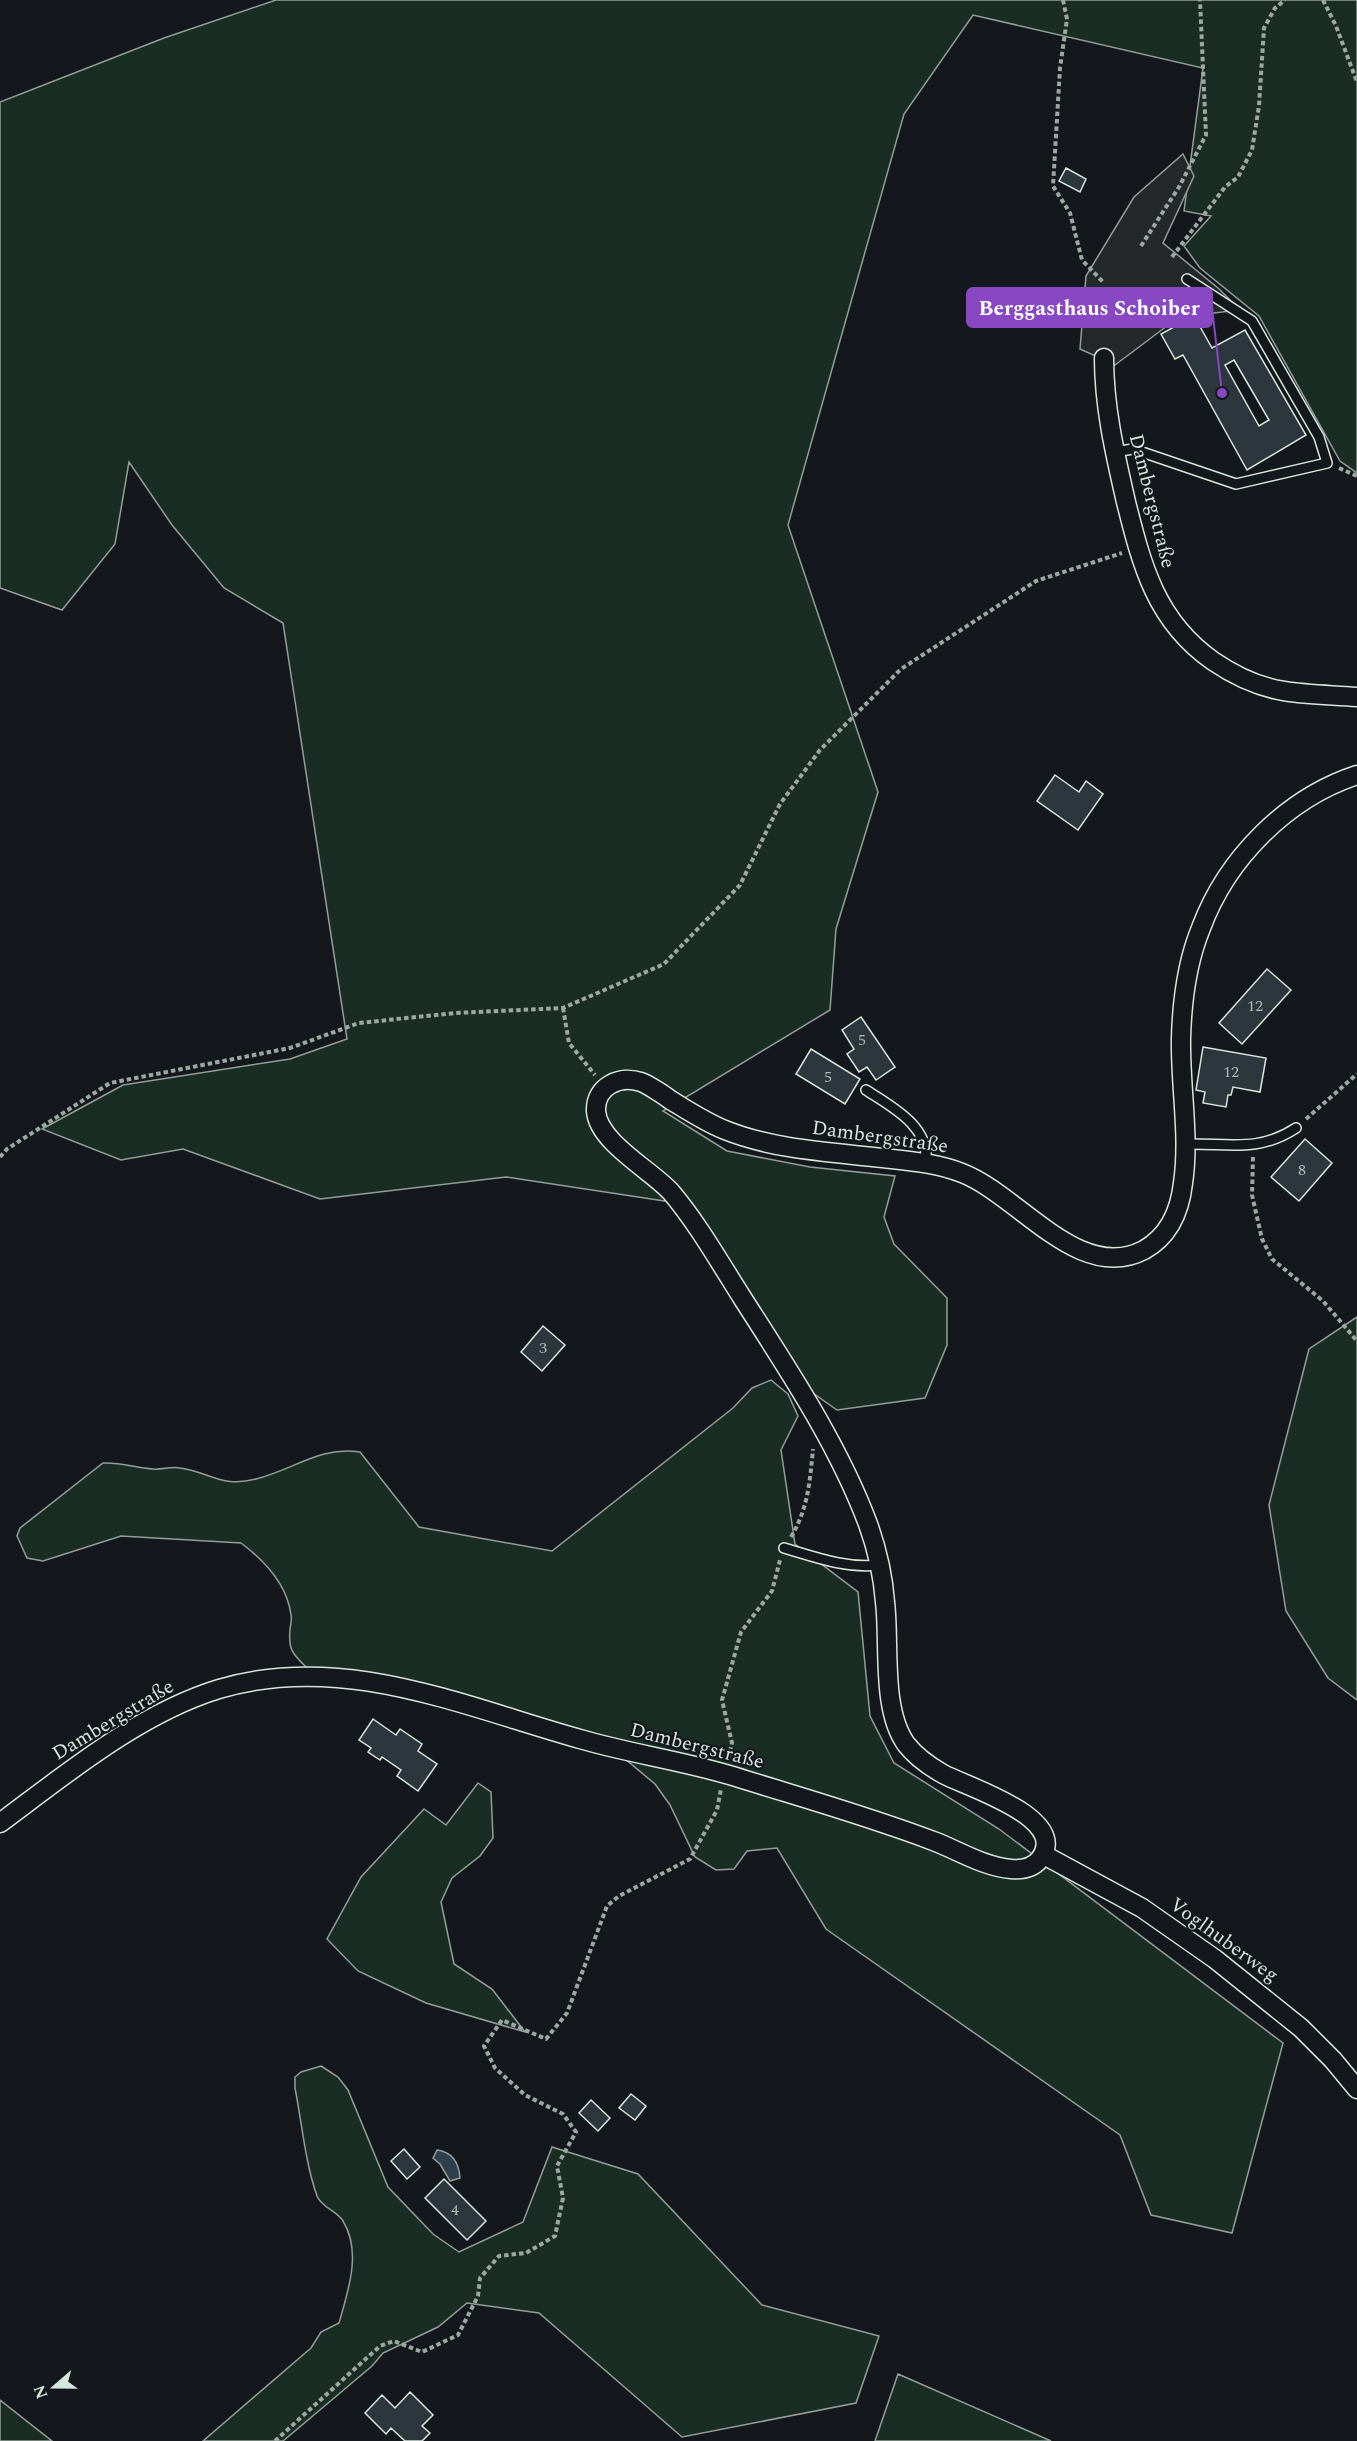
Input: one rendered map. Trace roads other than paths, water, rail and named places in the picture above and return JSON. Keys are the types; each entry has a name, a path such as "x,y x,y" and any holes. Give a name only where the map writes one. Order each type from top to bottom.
{"street":[{"name":"Dambergstraße","path":"1104,358 1104,384 1114,452 1138,548 1148,580 1161,607 1178,631 1200,652 1227,671 1255,684 1285,691 1357,697"},
{"name":"Dambergstraße","path":"879,1565 876,1545 866,1518 824,1431 785,1363 671,1193 612,1141 602,1128 596,1112 597,1098 605,1087 615,1081 629,1079 645,1083 698,1118 758,1141 787,1148 926,1163 951,1168 972,1177 1080,1252 1099,1258 1119,1258 1138,1254 1156,1242 1171,1226 1179,1207 1184,1179 1185,1144 1182,1092 1183,1008 1190,964 1200,928 1228,877 1246,852 1268,829 1290,808 1313,793 1357,775"},
{"path":"879,1565 885,1602 893,1713 899,1733 908,1747 934,1769 1025,1813 1039,1827 1045,1842 1044,1855"},
{"name":"Dambergstraße","path":"0,1823 120,1738 186,1701 218,1689 250,1681 303,1676 341,1676 383,1683 586,1741 724,1774 931,1840 988,1864 1009,1869 1024,1869 1035,1864 1044,1855"},
{"name":"Voglhuberweg","path":"1044,1855 1142,1908 1215,1959 1301,2028 1333,2060 1357,2089"}],"lane":[{"path":"1114,452 1133,449 1236,484 1327,463 1319,437 1252,321 1187,279"},
{"path":"866,1090 896,1110 919,1131 927,1153 926,1163"},
{"path":"1185,1144 1253,1145 1279,1139 1296,1128"},
{"path":"784,1548 846,1565 863,1567 879,1565"}],"water":[{"path":"437,2150 447,2153 454,2159 460,2178 450,2181 440,2164 433,2158"}],"place":[{"name":"Berggasthaus Schoiber","path":"1222,393"}]}
